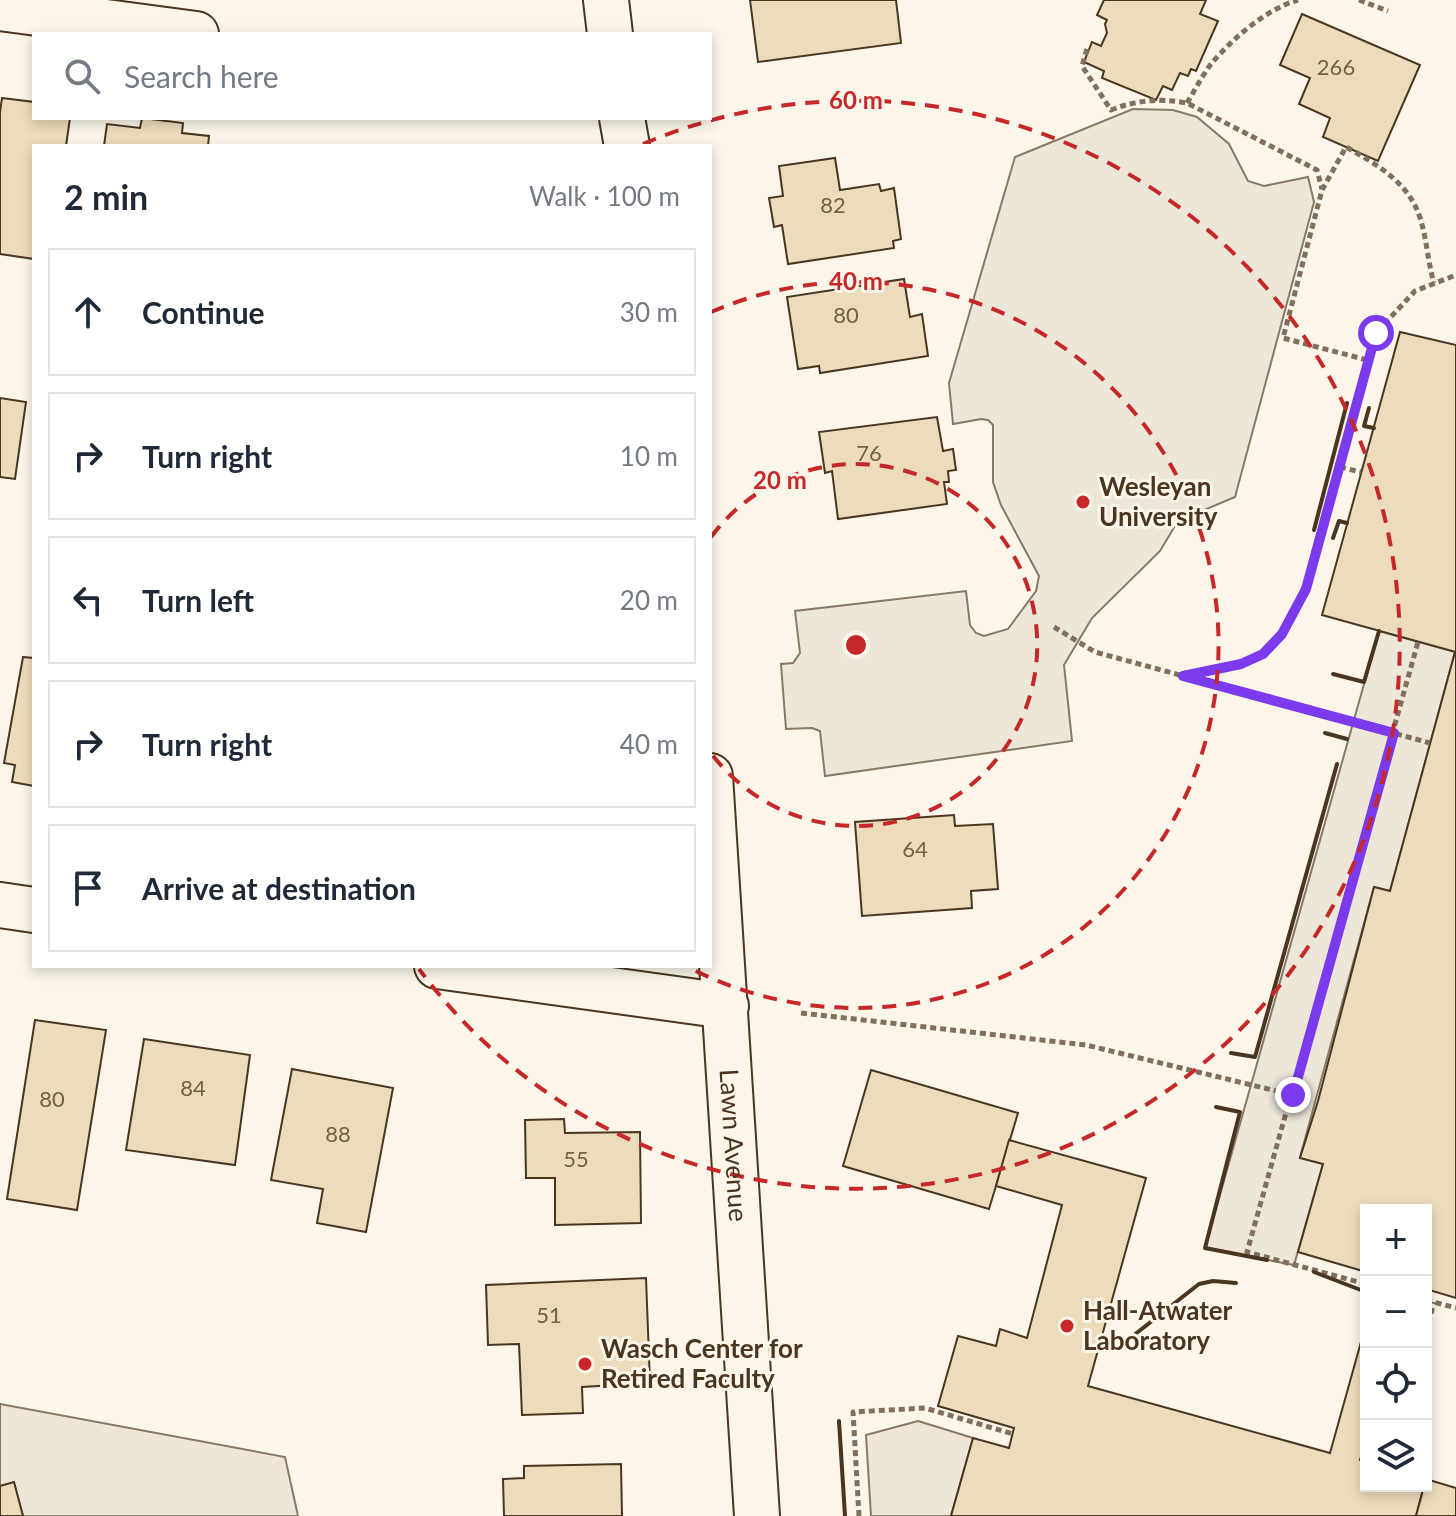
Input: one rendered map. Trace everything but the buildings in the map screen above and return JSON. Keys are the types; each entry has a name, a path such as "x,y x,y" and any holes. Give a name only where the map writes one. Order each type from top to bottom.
{"street":[{"path":"606,0 610,32"},
{"path":"0,8 181,32"},
{"path":"622,120 627,144"},
{"name":"Lawn Avenue","path":"712,805 757,1516"},
{"path":"0,905 32,910"},
{"path":"451,968 726,1006"}],"path":[{"path":"1187,103 1211,65 1258,19 1298,0"},
{"path":"1359,0 1388,11"},
{"path":"1087,49 1082,66 1111,110 1135,101 1164,99 1187,103 1317,170 1322,190"},
{"path":"1367,360 1283,338 1322,190 1346,147 1378,165 1404,188 1420,216 1434,283"},
{"path":"1183,676 1241,664 1263,654 1282,634 1306,589 1376,333 1415,291 1456,275"},
{"path":"1340,467 1361,472"},
{"path":"1054,627 1095,652 1430,743"},
{"path":"1360,1282 1247,1252 1418,642"},
{"path":"801,1013 1086,1045 1293,1095"},
{"path":"1432,1310 1434,1302 1456,1308"},
{"path":"859,1516 853,1412 925,1408 1013,1434"}],"shaded area":[{"path":"1133,109 1173,110 1197,117 1229,144 1248,181 1264,186 1308,177 1314,202 1235,497 1178,521 1160,551 1092,618 1064,665 1072,741 825,776 820,731 812,728 786,729 781,664 793,663 800,653 795,611 966,591 970,625 976,633 984,636 1008,629 1036,591 1039,576 1001,505 993,482 993,425 981,419 953,424 949,383 1015,157"},
{"path":"1379,631 1455,652 1390,891 1374,887 1300,1157 1323,1164 1294,1265 1205,1248"},
{"path":"0,1404 285,1457 298,1516 23,1516 14,1483 0,1486"},
{"path":"918,1421 973,1438 951,1516 871,1516 866,1435"}],"wall":[{"path":"1314,530 1347,403"},
{"path":"1369,408 1364,426 1374,428"},
{"path":"1333,538 1339,521 1347,523"},
{"path":"1333,674 1364,682 1379,631"},
{"path":"1325,733 1347,739"},
{"path":"1231,1053 1255,1057 1337,764"},
{"path":"1216,1107 1240,1112 1205,1248 1267,1260"},
{"path":"1314,1272 1360,1290"},
{"path":"1099,1346 1115,1350 1199,1284 1213,1281 1236,1283"},
{"path":"839,1421 845,1516"}],"place":[{"name":"Wesleyan University","path":"1083,502"},
{"name":"Hall-Atwater Laboratory","path":"1067,1326"},
{"name":"Wasch Center for Retired Faculty","path":"585,1364"}],"route":[{"path":"1293,1095 1394,733 1183,676 1241,664 1263,654 1282,634 1306,589 1376,333"}]}
